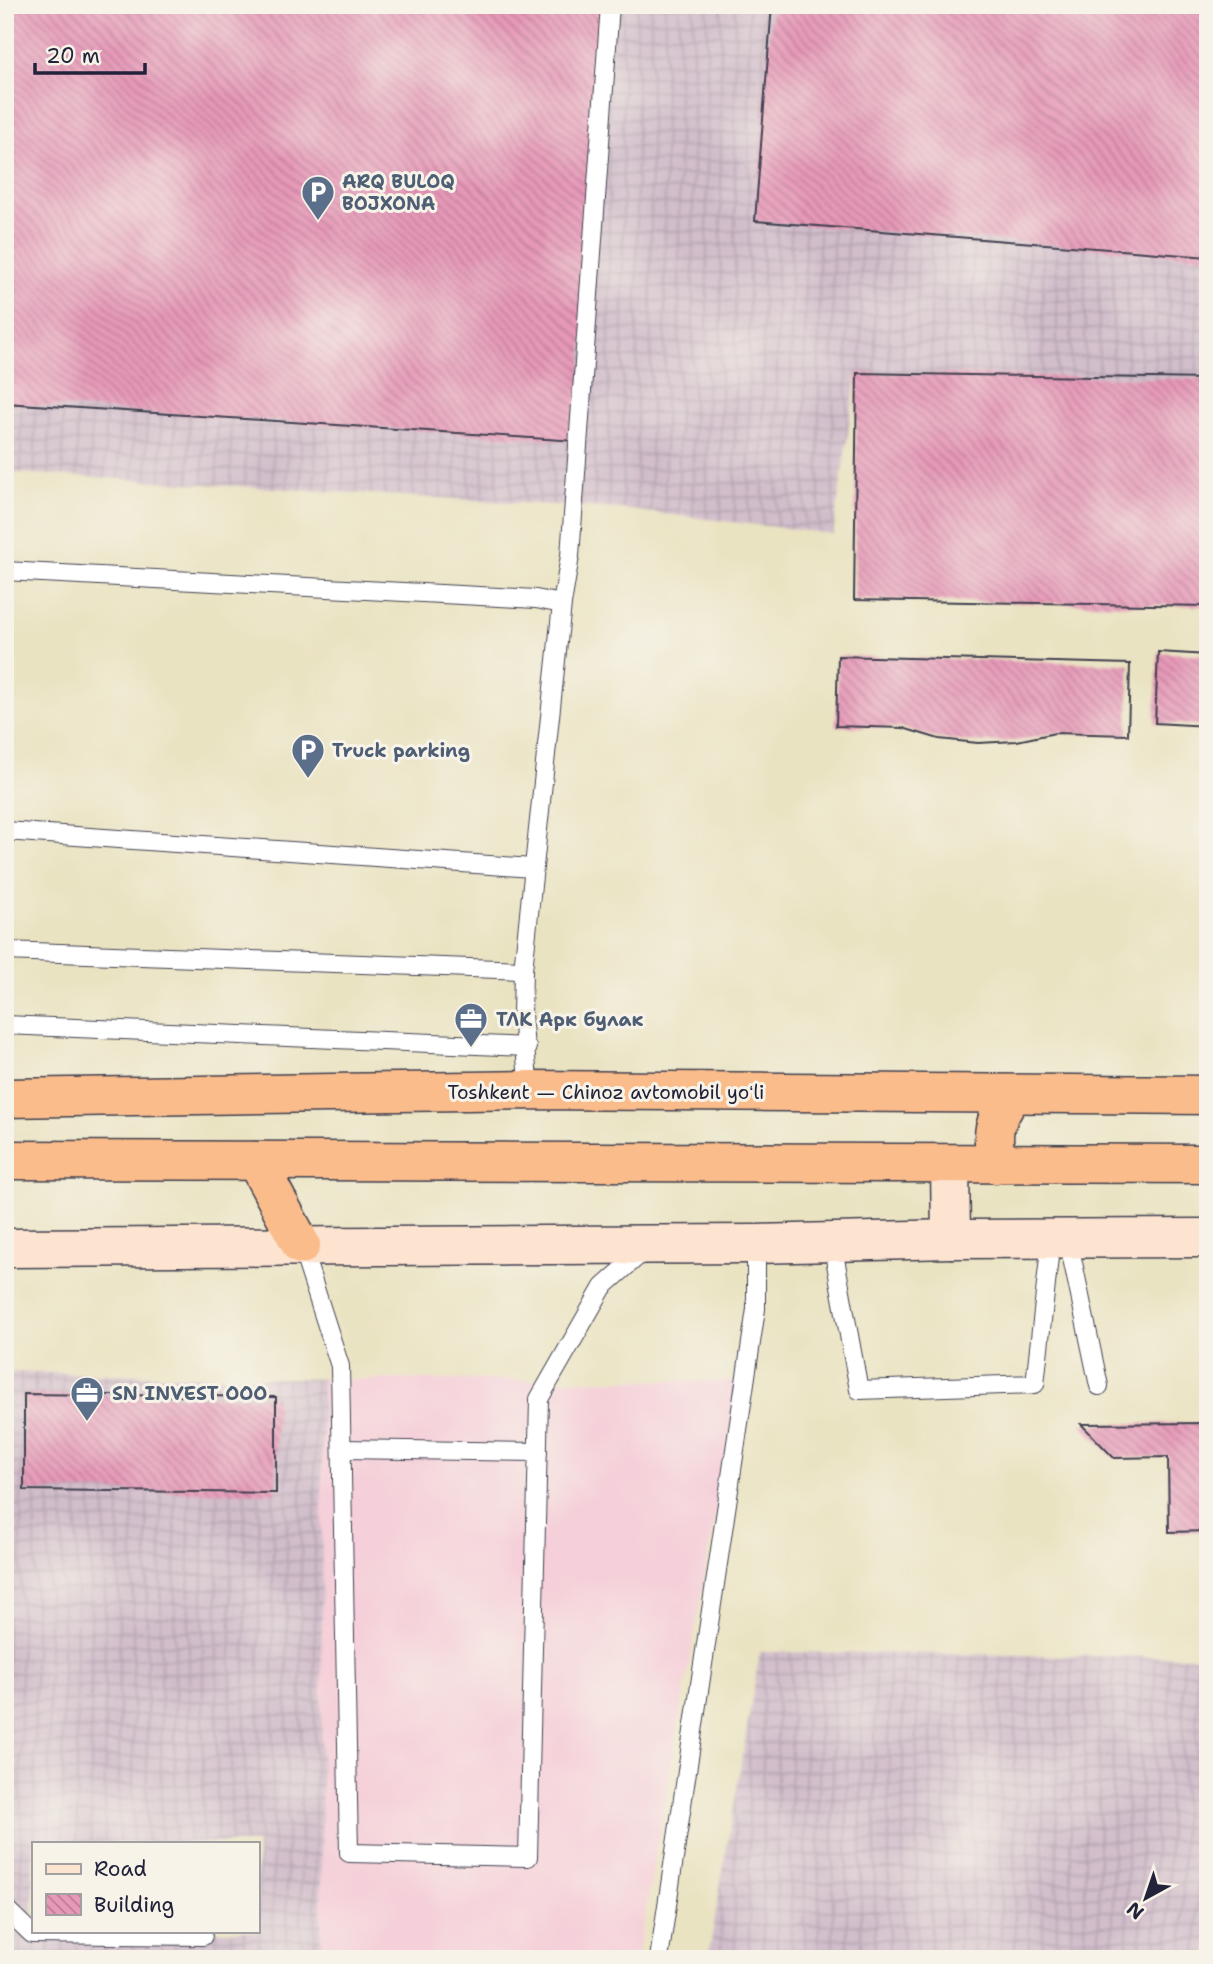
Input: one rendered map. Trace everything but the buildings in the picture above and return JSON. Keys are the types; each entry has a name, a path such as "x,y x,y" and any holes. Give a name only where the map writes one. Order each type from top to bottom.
{"highway":[{"name":"Toshkent — Chinoz avtomobil yoʻli","path":"5,1098 529,1090 1208,1095"},
{"path":"996,1164 993,1136 997,1117 1012,1095"},
{"path":"5,1160 1208,1164"},
{"path":"256,1161 301,1245"}],"street":[{"path":"950,1164 951,1240"},
{"path":"5,1248 756,1244 1208,1238"}],"lane":[{"path":"529,1090 522,1015 523,970 562,604 570,555 610,5"},
{"path":"5,571 536,599 562,604"},
{"path":"5,831 533,868"},
{"path":"5,951 523,970"},
{"path":"5,1025 527,1046"},
{"path":"832,1242 859,1390 1035,1384 1060,1239"},
{"path":"1060,1239 1099,1386"},
{"path":"301,1245 340,1366 349,1853 528,1857 539,1399 603,1287 652,1244"},
{"path":"659,1959 756,1309 756,1244"},
{"path":"342,1449 538,1452"},
{"path":"5,1908 32,1934 203,1936"}],"shaded area":[{"path":"5,5 1208,5 1208,379 857,373 833,534 622,509 5,472"},
{"path":"5,1372 322,1379 321,1959 5,1959"},
{"path":"322,1379 739,1381 637,1959 321,1959"},
{"path":"760,1652 1208,1657 1208,1959 708,1959"}],"place":[{"name":"ARQ BULOQ BOJXONA","path":"318,222"},
{"name":"Truck parking","path":"308,780"},
{"name":"ТЛК Арк булак","path":"471,1049"},
{"name":"SN INVEST ООО","path":"87,1423"}]}
